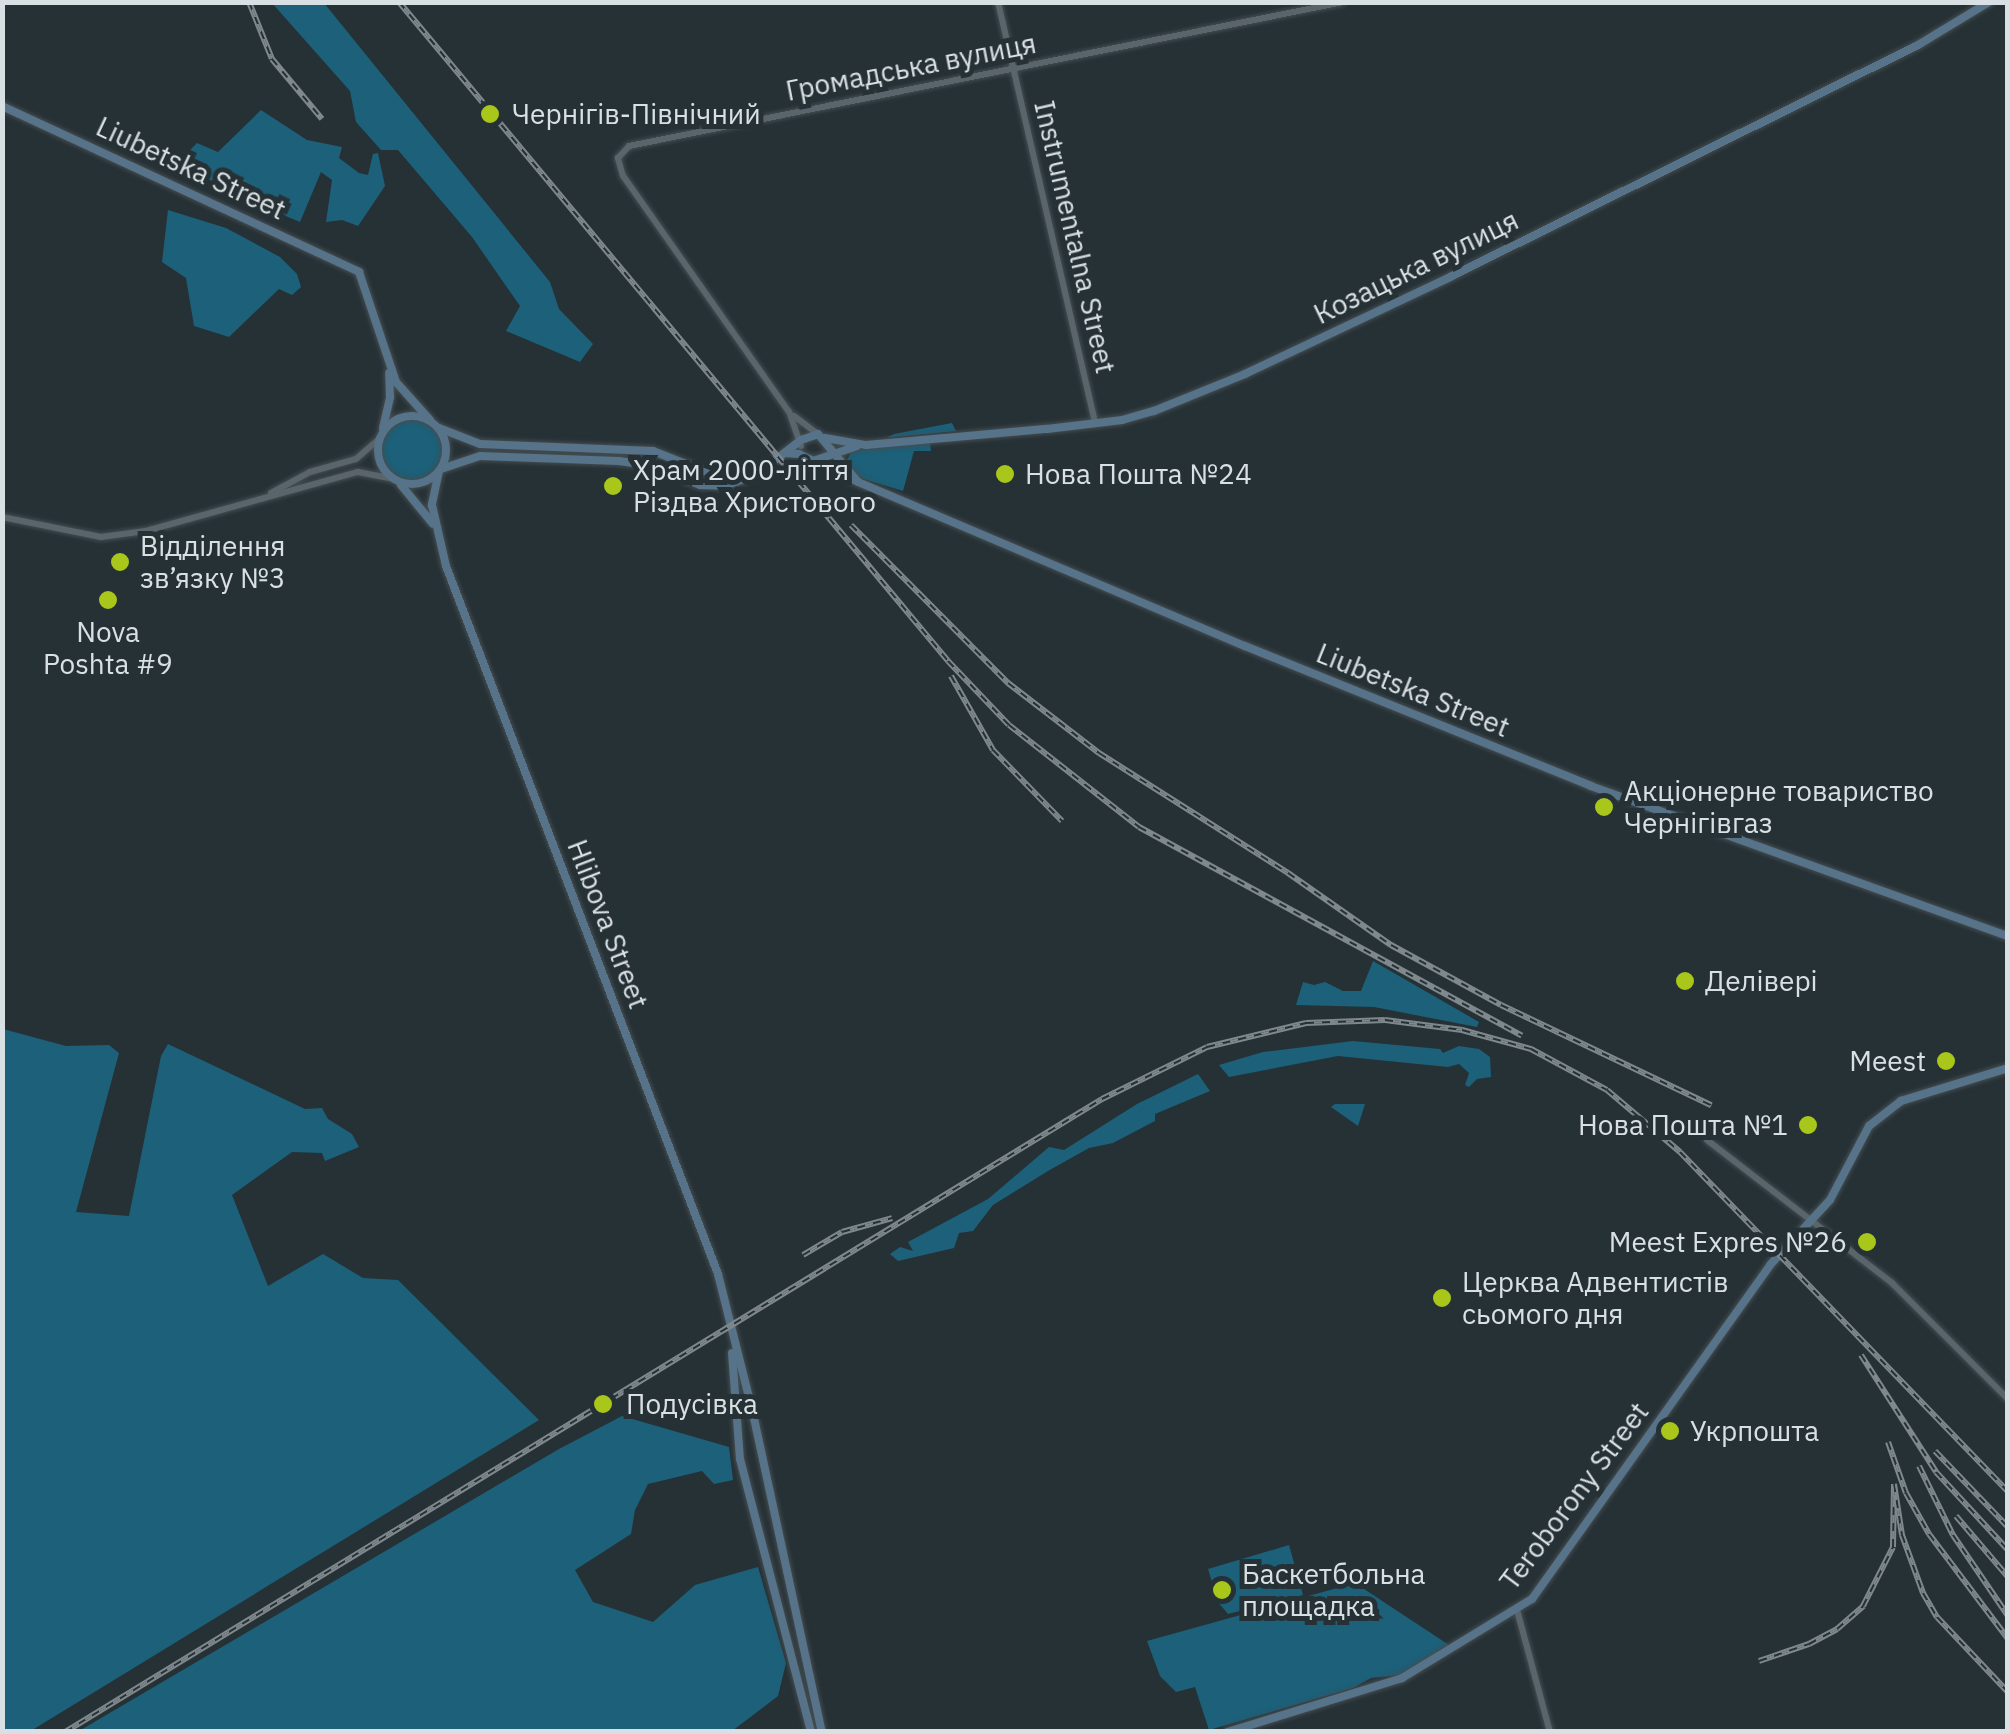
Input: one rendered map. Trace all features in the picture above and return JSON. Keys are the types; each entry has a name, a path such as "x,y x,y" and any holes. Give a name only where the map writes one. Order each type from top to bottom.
{"main road":[{"name":"Козацька вулиця","path":"823,438 861,445 1095,423 1138,416 1184,400 1355,322 1918,44 1989,2"},
{"name":"Liubetska Street","path":"2,106 360,272 388,364"},
{"path":"388,364 401,390 430,420 480,444 653,451 722,476 774,462"},
{"path":"388,364 390,396 379,458 396,480 416,484 474,456 620,461 653,466 709,486 747,480 788,450 823,438 827,454 820,460"},
{"path":"380,437 402,417 430,420"},
{"path":"440,428 447,448 440,470"},
{"name":"Liubetska Street","path":"823,438 858,482 1334,684 1590,786 2008,936"},
{"path":"788,450 804,445"},
{"path":"804,445 820,460"},
{"path":"804,445 858,482"},
{"path":"820,460 861,445"},
{"path":"844,469 843,456 851,448"},
{"name":"Hlibova Street","path":"440,470 432,505 435,528 464,617 712,1256 731,1338"},
{"name":"Hlibova Street","path":"396,480 435,528"},
{"name":"Teroborony Street","path":"1228,1732 1402,1678 1518,1610 1552,1573 1782,1250 1830,1200 1862,1135 1888,1108 2008,1068"},
{"path":"731,1338 784,1552 822,1732"},
{"path":"731,1338 746,1482 811,1732"},
{"path":"746,1482 766,1478"},
{"path":"764,1557 784,1552"}],"street":[{"name":"Instrumentalna Street","path":"998,2 1095,423"},
{"name":"Громадська вулиця","path":"789,412 623,176 618,164 622,151 677,134 1343,2"},
{"path":"789,412 823,438"},
{"path":"789,412 804,445"},
{"path":"262,498 310,472 356,459 380,437"},
{"path":"2,517 101,537 146,531 358,472 396,480"},
{"path":"1707,1140 1892,1283 2008,1399"},
{"path":"1518,1610 1550,1732"}],"shaded area":[{"path":"272,3 324,3 550,282 559,309 593,344 580,362 506,331 520,306 472,237 398,150 381,150 356,122 350,91"},
{"path":"261,110 307,140 342,147 339,158 359,173 368,175 373,154 378,153 385,186 358,226 342,220 326,222 332,180 321,172 300,222 192,177 184,156 197,143 218,152"},
{"path":"168,210 226,228 280,257 297,274 301,287 292,295 279,289 229,337 194,326 186,278 162,262"},
{"path":"412,420 433,429 442,450 433,471 412,480 391,471 382,450 391,429"},
{"path":"952,423 956,431 886,438 894,434"},
{"path":"930,443 931,451 914,451 903,491 857,477 845,464 852,450"},
{"path":"1373,961 1479,1022 1477,1027 1374,1007 1296,1005 1303,982 1325,982 1343,991 1361,991"},
{"path":"3,1029 66,1046 109,1045 119,1053 76,1212 129,1216 161,1056 168,1044 305,1109 322,1108 328,1119 352,1134 359,1147 325,1161 322,1153 292,1152 232,1195 268,1286 323,1254 363,1278 398,1280 539,1420 29,1732 2,1731"},
{"path":"1353,1041 1440,1049 1443,1053 1459,1046 1479,1049 1490,1057 1491,1077 1477,1079 1469,1087 1465,1085 1469,1073 1459,1064 1448,1067 1338,1056 1229,1077 1219,1065 1263,1052"},
{"path":"1198,1074 1210,1091 1155,1114 1155,1121 1113,1143 1089,1148 1048,1171 993,1205 973,1231 959,1233 954,1248 898,1261 890,1254 900,1247 913,1251 908,1242 988,1199 1049,1147 1064,1150 1137,1104"},
{"path":"1365,1104 1358,1126 1331,1107"},
{"path":"622,1416 729,1447 733,1480 714,1484 702,1471 648,1484 635,1510 631,1534 575,1570 593,1602 653,1622 695,1585 758,1567 786,1663 778,1696 732,1731 79,1731 559,1449"},
{"path":"1289,1545 1303,1595 1228,1614 1218,1602 1208,1569"},
{"path":"1355,1583 1449,1645 1400,1675 1371,1678 1353,1688 1209,1730 1195,1687 1176,1692 1160,1676 1147,1641"}],"railway":[{"path":"249,2 272,59 322,119"},
{"path":"399,2 948,661 1009,725 1139,827 1522,1036"},
{"path":"851,525 1008,683 1099,753 1288,873 1391,945 1501,1005 1711,1105"},
{"path":"951,676 993,750 1062,821"},
{"path":"65,1732 1102,1099 1207,1047 1306,1023 1385,1020 1462,1030 1531,1049 1607,1090 1680,1152 2008,1492"},
{"path":"803,1255 842,1232 892,1218"},
{"path":"1861,1355 1936,1472 2008,1550"},
{"path":"1888,1442 1906,1493 1929,1534 2008,1639"},
{"path":"1935,1451 2008,1527"},
{"path":"1919,1466 1953,1535 2008,1616"},
{"path":"1759,1661 1809,1644 1837,1629 1863,1606 1893,1547 1894,1484 1902,1535 1923,1593 1937,1617 2008,1692"},
{"path":"1956,1516 2008,1577"}],"place":[{"name":"Чернігів-Північний","path":"490,114"},
{"name":"Нова Пошта №24","path":"1005,474"},
{"name":"Храм 2000-ліття Різдва Христового","path":"613,486"},
{"name":"Відділення зв’язку №3","path":"120,562"},
{"name":"Nova Poshta #9","path":"108,600"},
{"name":"Акціонерне товариство Чернігівгаз","path":"1604,807"},
{"name":"Делівері","path":"1685,981"},
{"name":"Meest","path":"1946,1061"},
{"name":"Нова Пошта №1","path":"1808,1125"},
{"name":"Meest Expres №26","path":"1867,1242"},
{"name":"Церква Адвентистів сьомого дня","path":"1442,1298"},
{"name":"Подусівка","path":"603,1404"},
{"name":"Укрпошта","path":"1670,1431"},
{"name":"Баскетбольна площадка","path":"1222,1590"}]}
